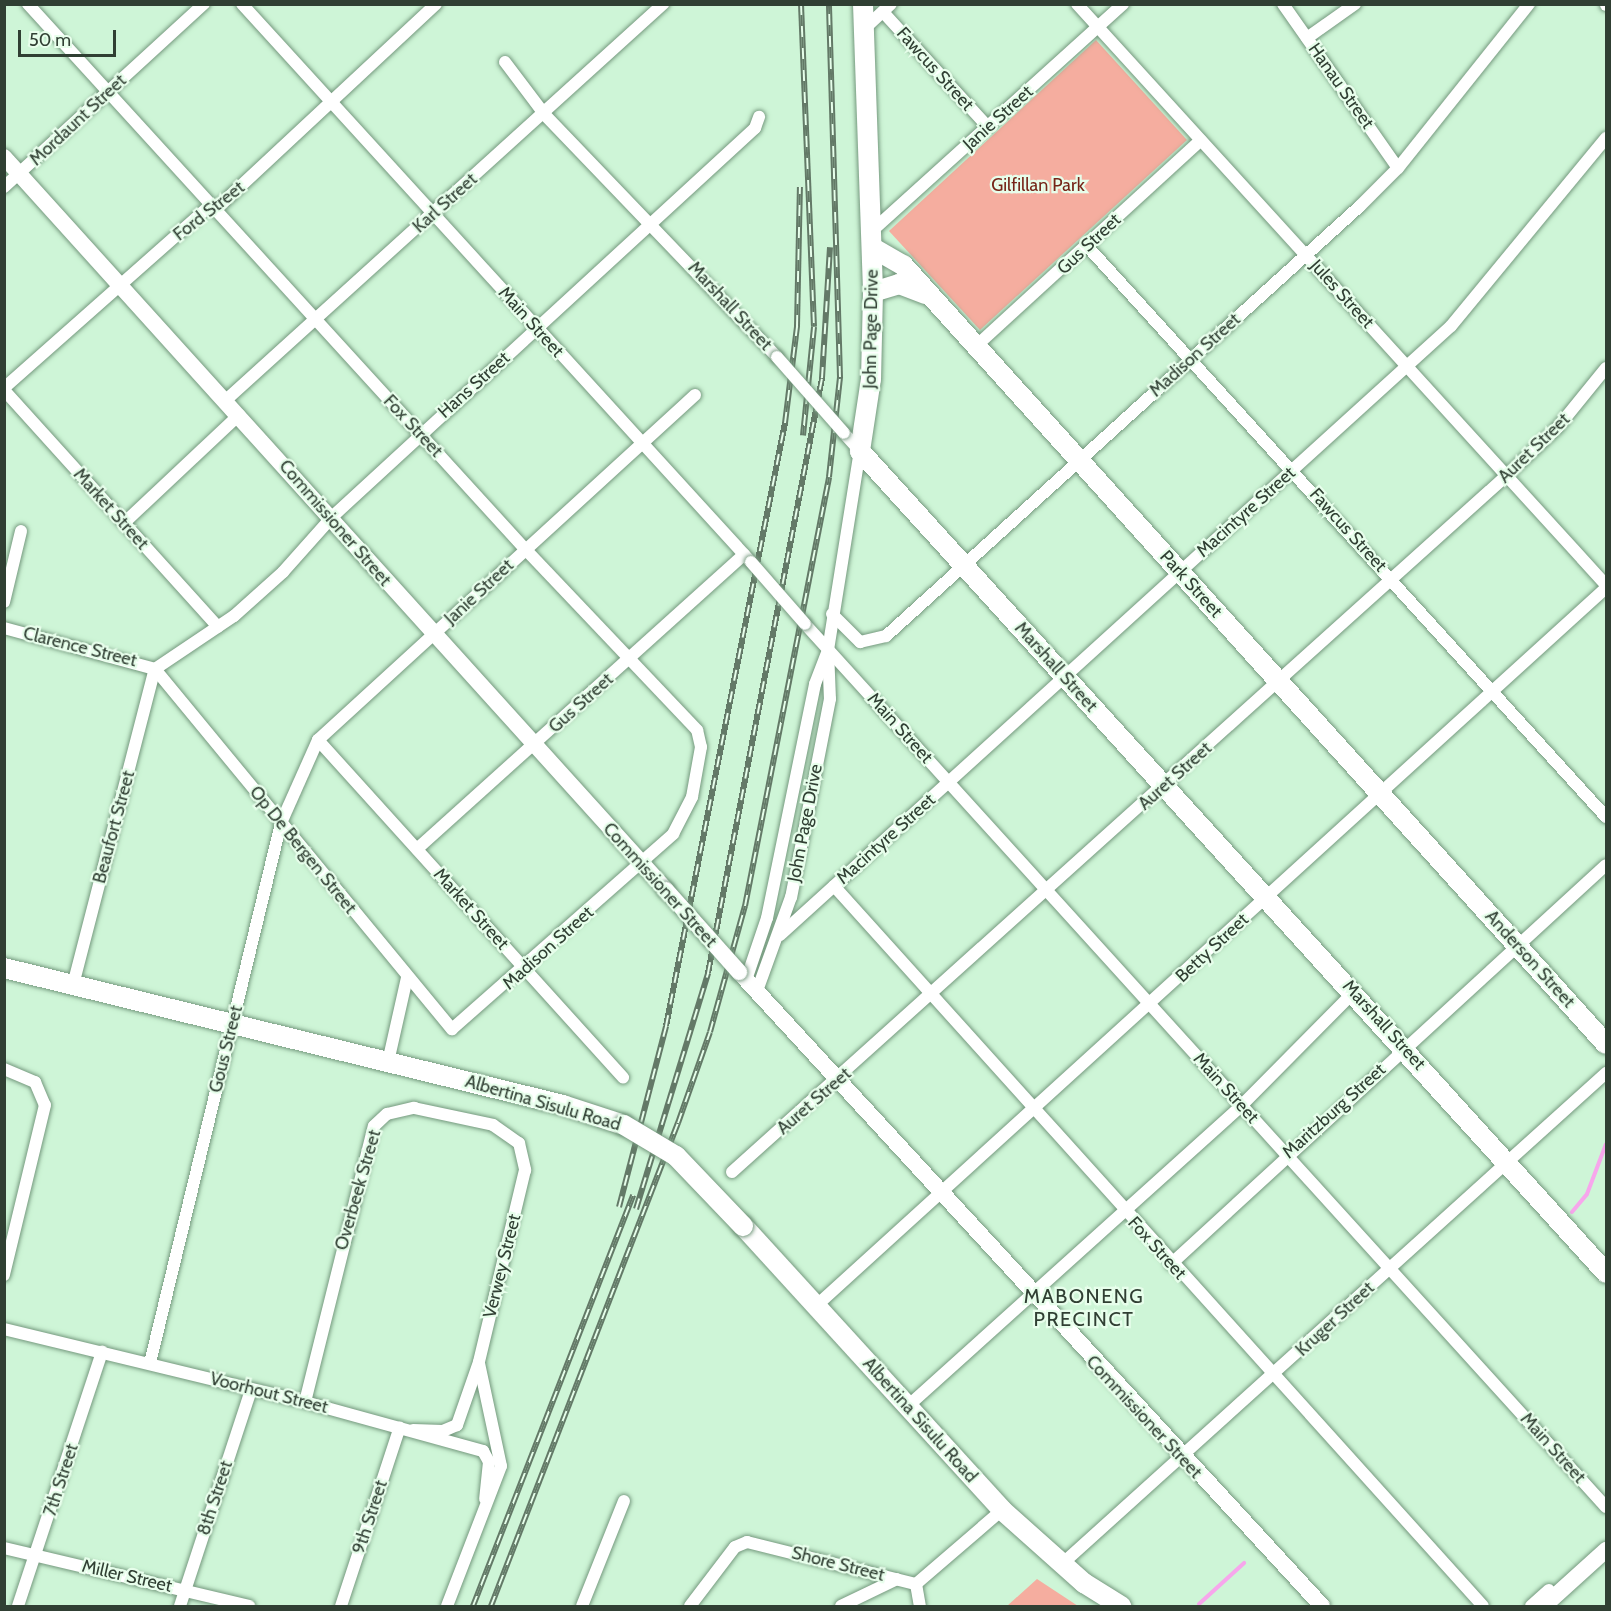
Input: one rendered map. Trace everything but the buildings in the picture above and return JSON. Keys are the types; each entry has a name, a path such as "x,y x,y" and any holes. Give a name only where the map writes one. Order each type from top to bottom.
{"main road":[{"name":"John Page Drive","path":"860,451 871,379 873,292 873,239 863,4"},
{"name":"Commissioner Street","path":"4,157 332,517 433,635 1181,1459 1322,1606"},
{"name":"Park Street","path":"873,239 903,265 1454,874"},
{"name":"Park Street","path":"873,292 899,284 928,295"},
{"name":"Marshall Street","path":"860,451 1267,896 1606,1273"},
{"name":"Anderson Street","path":"1454,874 1606,1044"},
{"name":"Albertina Sisulu Road","path":"4,968 388,1062 624,1125 676,1156 743,1226 1002,1510 1084,1582 1121,1606"},
{"path":"1544,1606 1606,1550"},
{"name":"Albertina Sisulu Road","path":"1084,1582 1105,1606"},
{"path":"1306,1590 1316,1606"}],"street":[{"name":"Fox Street","path":"28,4 314,320 628,661 697,730 700,741 688,810 642,864"},
{"name":"Mordaunt Street","path":"4,187 204,4"},
{"name":"Main Street","path":"242,4 1606,1508"},
{"name":"Ford Street","path":"4,389 210,205 215,210 332,104 436,4"},
{"name":"Karl Street","path":"226,400 432,213 545,115 663,4"},
{"name":"Jules Street","path":"1077,4 1606,586"},
{"name":"Janie Street","path":"873,239 988,127 1123,4"},
{"name":"Hanau Street","path":"1283,4 1398,168"},
{"path":"1307,38 1355,4"},
{"name":"Madison Street","path":"832,614 855,639 879,640 1193,358 1398,168 1529,4"},
{"path":"864,29 887,8"},
{"name":"Fawcus Street","path":"887,8 988,127"},
{"name":"Marshall Street","path":"505,62 545,115 653,223 860,451"},
{"name":"Hans Street","path":"155,669 218,627 283,572 332,517 755,128 759,117"},
{"name":"Macintyre Street","path":"780,935 1293,470 1481,295 1606,138"},
{"name":"Gus Street","path":"975,347 1201,140"},
{"name":"Fawcus Street","path":"1087,246 1193,358 1606,817"},
{"name":"Auret Street","path":"732,1172 839,1081 1506,476 1558,428 1606,368"},
{"name":"Market Street","path":"4,389 218,627"},
{"name":"Janie Street","path":"318,741 695,395"},
{"path":"124,523 239,415"},
{"name":"John Page Drive","path":"747,981 767,918 815,684 832,614 860,451"},
{"path":"4,603 21,531"},
{"name":"Gus Street","path":"417,849 628,661 747,559"},
{"name":"Betty Street","path":"816,1306 1151,1005 1380,793 1495,692 1606,586"},
{"name":"Clarence Street","path":"4,628 155,669"},
{"name":"John Page Drive","path":"747,981 780,935 830,699 824,645"},
{"name":"Op De Bergen Street","path":"155,669 407,978 452,1029"},
{"name":"Beaufort Street","path":"73,984 155,669"},
{"name":"Market Street","path":"318,741 623,1077"},
{"name":"Gous Street","path":"150,1363 281,823 318,741"},
{"name":"Madison Street","path":"452,1029 525,969 642,864"},
{"name":"Maritzburg Street","path":"1171,1264 1286,1154 1606,865"},
{"name":"Fox Street","path":"834,886 1171,1264 1483,1606"},
{"path":"388,1062 407,978"},
{"path":"908,1406 1030,1292 1242,1105 1354,992"},
{"path":"4,1069 35,1083 45,1105 4,1275"},
{"name":"Kruger Street","path":"1062,1564 1181,1459 1389,1268 1508,1164 1606,1073"},
{"name":"Overbeek Street","path":"305,1402 367,1144 380,1119 414,1108 493,1125 519,1143 525,1170"},
{"name":"Verwey Street","path":"413,1430 443,1431 457,1425 479,1362 525,1170"},
{"name":"Voorhout Street","path":"4,1329 305,1402 483,1451 489,1462 485,1499"},
{"name":"7th Street","path":"18,1606 102,1352"},
{"name":"Verwey Street","path":"479,1362 501,1456 498,1476 485,1499"},
{"name":"8th Street","path":"180,1606 251,1390"},
{"name":"9th Street","path":"341,1606 400,1427"},
{"path":"446,1605 485,1499"},
{"path":"582,1606 624,1501"},
{"path":"920,1606 916,1584 1002,1510"},
{"path":"1531,1606 1606,1540"},
{"name":"Shore Street","path":"690,1606 735,1547 759,1544 916,1584"},
{"name":"Miller Street","path":"4,1548 249,1606"},
{"path":"841,1606 897,1579"}],"green space":[{"name":"Gilfillan Park","path":"1096,40 1187,140 980,330 889,231"},
{"path":"1037,1579 1078,1606 1007,1606"}],"waterway":[{"path":"1572,1212 1587,1194 1606,1144"},
{"path":"1199,1604 1244,1563"}],"railway":[{"path":"801,4 814,327 803,435"},
{"path":"491,1606 678,1123 710,1032 745,906 829,477 840,377 829,4"},
{"path":"619,1207 666,1026 785,423 797,326 800,187"},
{"path":"636,1209 708,973 822,378 830,247"},
{"path":"473,1606 633,1195"}],"district":[{"name":"MABONENG PRECINCT","path":"1084,1308"}]}
